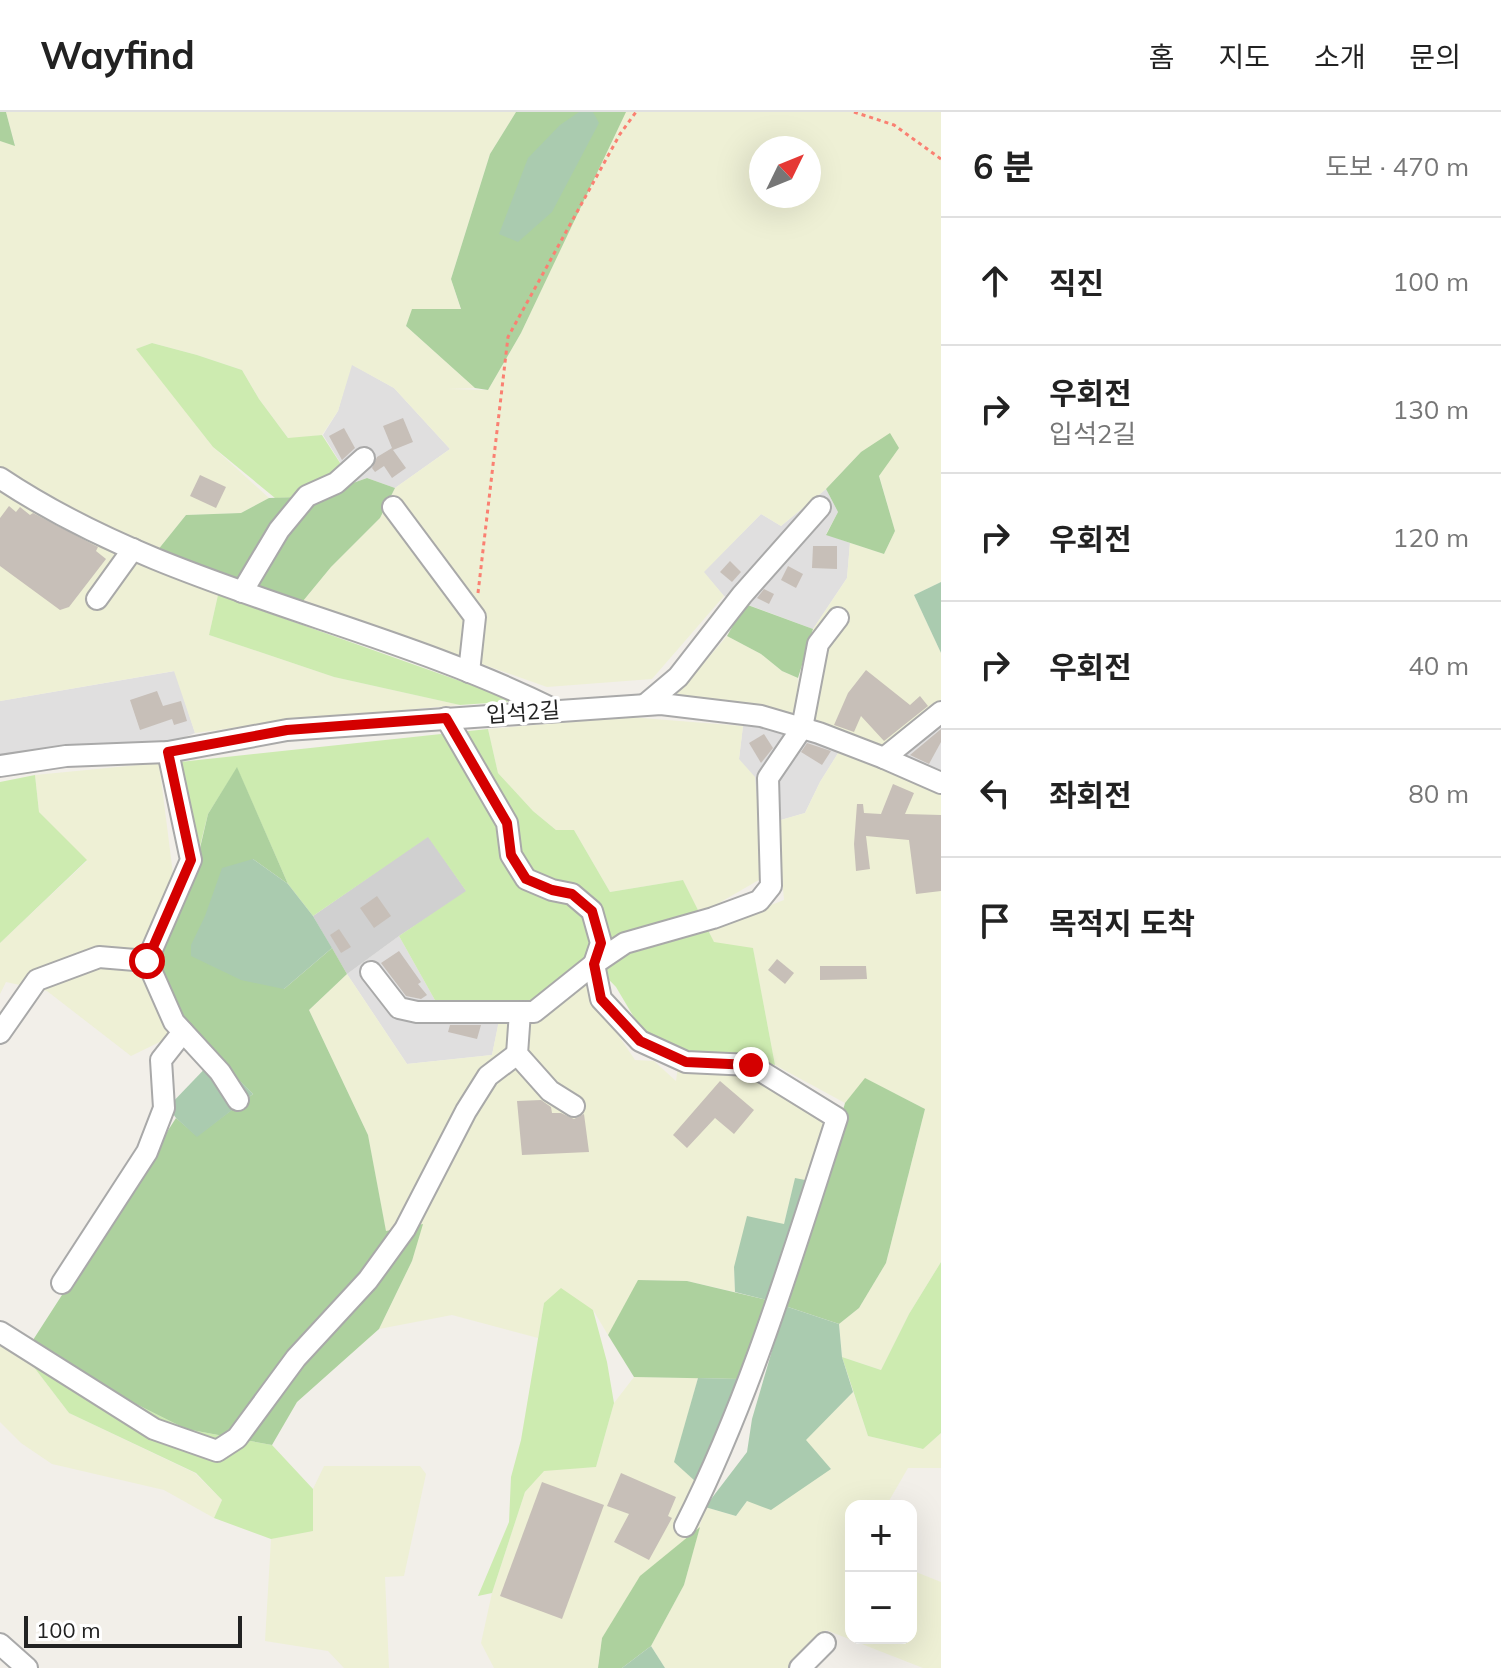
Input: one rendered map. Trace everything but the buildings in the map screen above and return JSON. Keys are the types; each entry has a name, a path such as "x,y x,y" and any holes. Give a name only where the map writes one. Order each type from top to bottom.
{"street":[{"path":"242,592 279,530 307,496 336,483 364,458"},
{"path":"0,478 35,502 170,567 498,682 555,710"},
{"path":"393,507 475,617 469,672"},
{"path":"646,704 678,677 742,595 820,507"},
{"path":"97,599 133,549"},
{"path":"371,972 399,1008 417,1012 534,1012 625,943 713,918 759,901 771,886 768,778 802,728 818,644 838,618"},
{"name":"입석2길","path":"0,766 66,756 168,752 287,730 661,704 761,716 884,758 941,783"},
{"path":"884,758 941,712"},
{"path":"446,718 507,823 511,855 526,879 572,894 592,911 601,943 594,964 601,999 640,1041 686,1062 751,1065 837,1118 750,1380 715,1466 685,1526"},
{"path":"168,752 191,860 147,961 174,1022 220,1072 238,1100"},
{"path":"0,1033 37,980 99,957 147,961"},
{"path":"520,1012 517,1054 550,1091 574,1106"},
{"path":"62,1283 147,1152 164,1108 161,1060 183,1032"},
{"path":"0,1332 154,1429 217,1451 237,1438 296,1358 368,1280 405,1229 466,1111 488,1076 517,1054"},
{"path":"800,1668 825,1643"},
{"path":"0,1644 27,1668"}],"path":[{"path":"475,617 508,337 636,112"},
{"path":"854,112 894,125 941,159"}],"shaded area":[{"path":"351,364 394,388 450,449 395,488 367,478 353,483 323,435 338,411"},
{"path":"826,489 838,512 826,534 850,543 847,578 813,629 724,596 703,572 761,514 781,526"},
{"path":"175,671 195,733 170,743 0,758 0,701"},
{"path":"941,719 941,776 895,756"},
{"path":"743,726 792,730 840,750 805,813 760,826 739,759"},
{"path":"428,836 467,892 347,974 313,916"},
{"path":"399,936 436,1002 503,1002 492,1055 407,1064 347,974"}],"green space":[{"path":"0,112 6,112 15,146 0,141"},
{"path":"6,112 516,112 490,154 451,279 461,310 413,309 406,326 475,388 447,389 488,390 521,333 625,112 941,112 941,582 914,595 941,653 941,705 882,753 789,715 677,694 727,636 798,678 797,686 813,629 847,578 850,543 884,554 895,531 879,475 899,448 861,452 826,489 781,526 761,514 704,572 724,596 652,679 547,687 303,601 331,567 380,518 395,488 450,449 394,388 352,365 338,411 322,435 289,439 242,370 152,343 137,349 213,447 269,498 241,513 186,515 157,551 26,486 0,468 0,141 15,145"},
{"path":"516,112 626,112 521,333 488,390 475,388 406,326 412,309 461,309 451,279 490,154"},
{"path":"579,112 593,112 599,123 552,212 518,242 499,234 528,158 560,125"},
{"path":"152,343 242,370 288,438 322,435 353,483 331,496 275,498 213,447 136,349"},
{"path":"890,433 899,448 879,476 895,531 884,554 826,535 838,512 826,489 861,452"},
{"path":"367,478 395,488 380,518 331,567 303,601 157,551 186,515 241,513 269,498 331,496"},
{"path":"0,490 142,564 218,595 209,635 334,677 460,705 290,720 195,733 174,671 0,701"},
{"path":"941,582 941,653 914,595"},
{"path":"218,595 516,701 460,705 334,677 209,635"},
{"path":"745,604 813,629 798,678 727,636"},
{"path":"629,717 743,726 739,759 755,777 764,877 700,914 683,880 610,892 574,830 556,830 533,811 498,773 488,729"},
{"path":"488,729 498,773 533,811 556,830 574,830 610,892 683,880 714,942 753,948 775,1065 731,1055 683,1056 645,1036 616,987 587,957 531,1002 436,1002 399,936 466,891 428,837 313,916 288,884 237,768 208,814 200,846 180,762"},
{"path":"840,750 941,792 941,1262 909,1314 881,1370 842,1357 839,1324 859,1308 886,1263 925,1109 866,1079 845,1103 775,1065 753,949 714,943 708,929 784,900 777,821 805,813"},
{"path":"159,763 173,874 151,924 142,970 174,1035 131,1056 47,991 6,982 0,994 0,943 87,861 39,812 35,775"},
{"path":"237,767 288,884 253,859 284,989 332,948 347,974 309,1010 368,1135 386,1231 423,1224 412,1261 379,1329 297,1402 272,1445 186,1429 96,1384 33,1340 176,1118 197,1136 253,1094 182,1025 158,974 151,924 173,874 197,861 208,814"},
{"path":"35,775 39,812 87,860 0,943 0,782"},
{"path":"253,859 288,884 313,916 332,948 284,989 241,980 191,956 191,945 222,868"},
{"path":"590,973 600,1008 635,1060 654,1061 676,1081 678,1066 749,1070 831,1120 810,1181 795,1179 784,1224 734,1267 735,1292 687,1281 639,1280 608,1335 593,1310 544,1303 538,1338 452,1315 379,1329 412,1261 422,1225 386,1232 368,1135 309,1010 347,974 407,1064 492,1055 499,1020 528,1023"},
{"path":"216,1057 253,1094 197,1137 168,1107"},
{"path":"865,1078 925,1109 886,1263 859,1308 839,1324 785,1306 845,1103"},
{"path":"795,1178 810,1181 771,1301 735,1292 734,1267 747,1216 784,1224"},
{"path":"941,1262 941,1433 923,1449 868,1436 842,1357 881,1370 909,1314"},
{"path":"638,1280 687,1281 771,1301 740,1379 634,1377 608,1335"},
{"path":"561,1288 593,1310 614,1403 596,1467 544,1471 525,1492 492,1593 478,1596 509,1522 511,1477 521,1440 544,1303"},
{"path":"785,1306 839,1324 842,1357 853,1392 806,1440 831,1469 771,1510 747,1501 736,1516 705,1507 747,1452 752,1419"},
{"path":"33,1340 96,1384 186,1429 272,1445 313,1489 313,1531 271,1539 214,1518 222,1500 196,1473 69,1413 30,1362"},
{"path":"0,1343 30,1362 69,1413 195,1473 222,1500 214,1518 164,1490 52,1464 21,1443 0,1422"},
{"path":"634,1377 698,1378 675,1462 695,1481 700,1525 705,1507 736,1516 747,1501 831,1469 805,1440 853,1392 868,1436 922,1449 941,1433 941,1468 908,1468 889,1500 845,1500 845,1637 826,1630 790,1668 665,1668 651,1646 684,1585 699,1529 602,1638 598,1668 494,1668 481,1643 492,1593 525,1492 544,1470 596,1467 614,1403"},
{"path":"698,1378 740,1379 695,1481 674,1462"},
{"path":"324,1466 420,1466 426,1474 404,1576 385,1577 389,1668 344,1668 328,1651 265,1641 271,1539 313,1530 313,1489"},
{"path":"700,1527 684,1585 651,1646 622,1668 598,1668 602,1638 640,1576"},
{"path":"917,1572 941,1582 941,1668 923,1668 862,1644 917,1644"},
{"path":"651,1646 665,1668 622,1668"}],"route":[{"path":"147,961 191,860 168,752 287,730 446,718 507,823 511,855 526,879 572,894 592,911 601,943 594,964 601,999 640,1041 686,1062 751,1065"}]}
